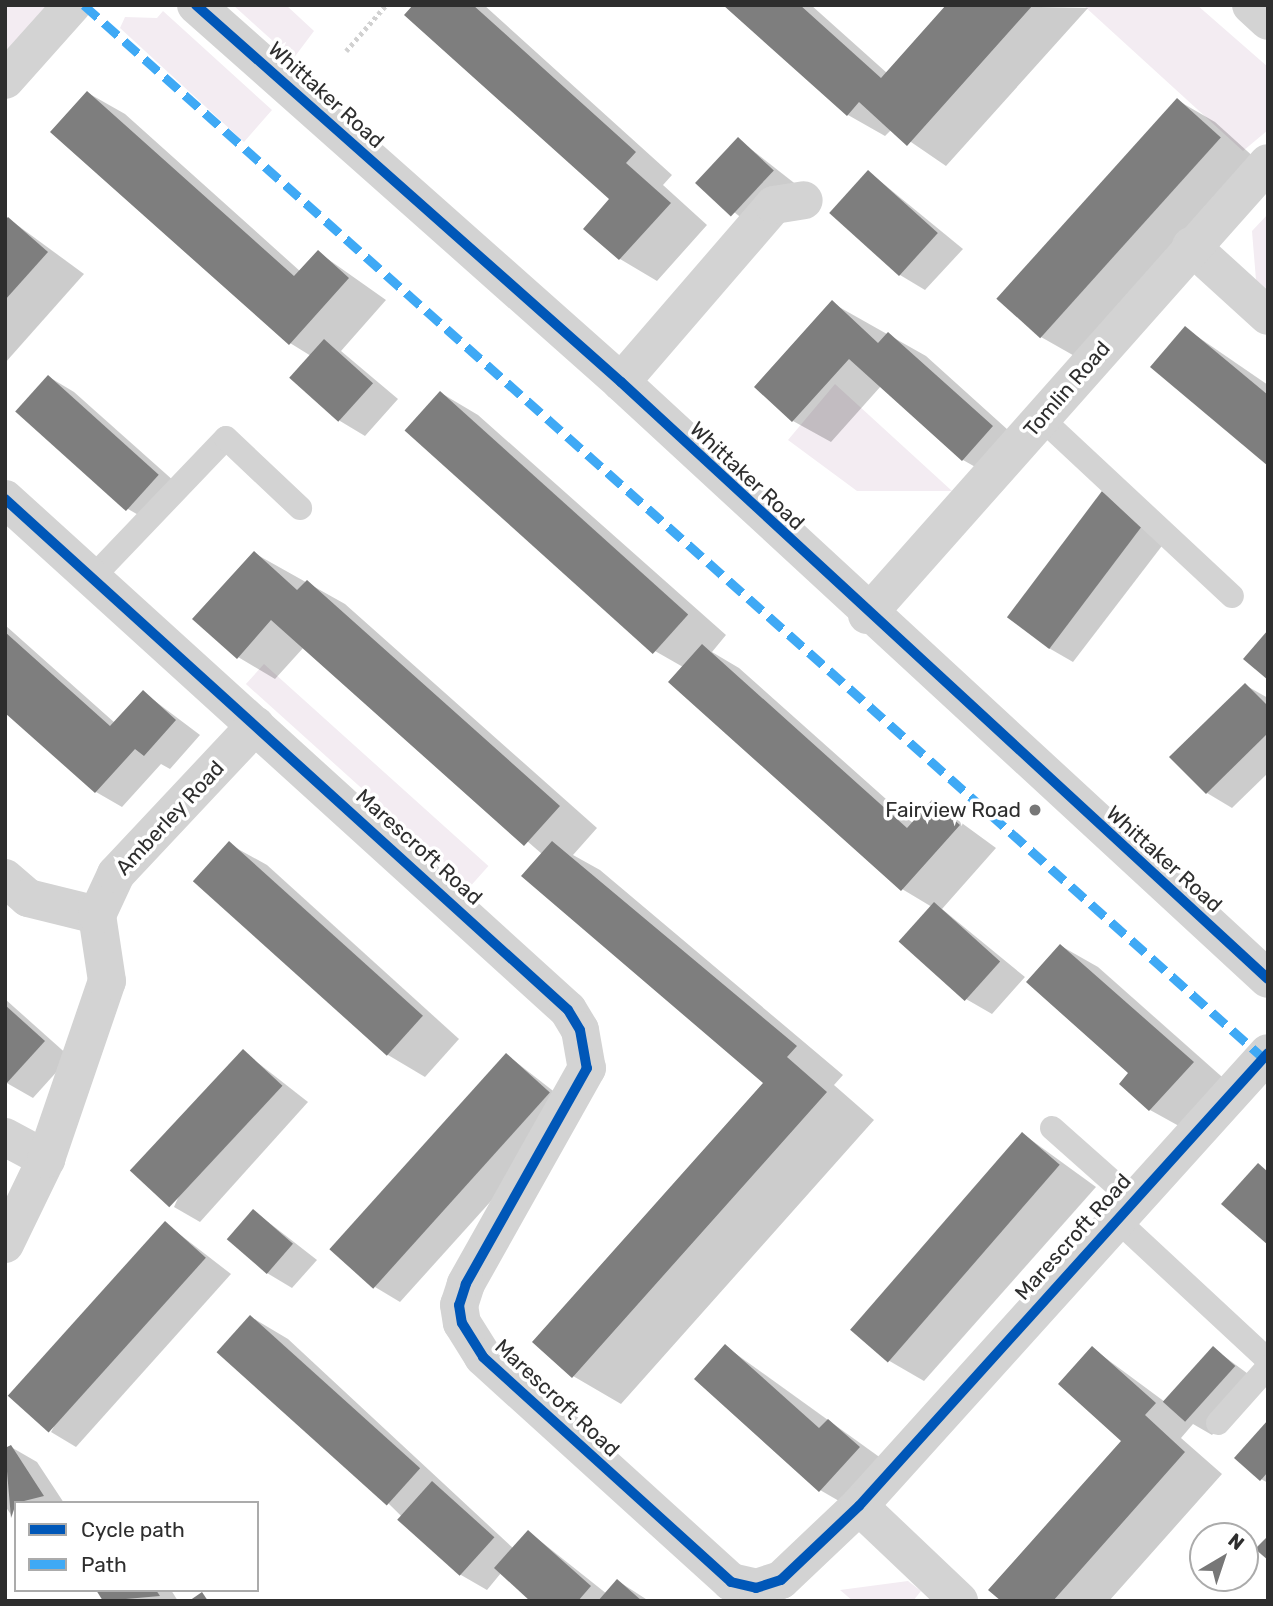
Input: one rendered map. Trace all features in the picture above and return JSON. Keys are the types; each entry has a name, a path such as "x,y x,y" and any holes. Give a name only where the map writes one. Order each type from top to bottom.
{"street":[{"path":"5,79 72,5"},
{"name":"Whittaker Road","path":"196,5 621,383 867,615 1268,979"},
{"path":"1251,5 1268,21"},
{"name":"Tomlin Road","path":"867,615 1191,246 1268,163"},
{"path":"621,383 774,205 804,200"},
{"path":"1191,246 1268,316"},
{"name":"Marescroft Road","path":"5,499 568,1010 580,1030 587,1068 582,1083 466,1283 458,1305 470,1342 731,1582 756,1588 781,1580 859,1506 1124,1209 1268,1053"},
{"name":"Amberley Road","path":"97,915 116,874 256,725"},
{"path":"5,878 29,898 97,915 107,981 46,1159 5,1244"},
{"path":"5,1137 46,1159"},
{"path":"859,1506 959,1601"}],"lane":[{"path":"1041,418 1232,596"},
{"path":"93,578 226,438 299,508"},
{"path":"1052,1128 1124,1209 1268,1360"},
{"path":"1219,1423 1268,1367"}],"path":[{"path":"346,51 386,5"}],"shaded area":[{"path":"5,5 58,5 5,66"},
{"path":"233,5 286,5 314,31 293,59"},
{"path":"1083,5 1197,5 1268,67 1268,130 1243,151"},
{"path":"163,11 272,110 244,142 120,28 125,17 157,18"},
{"path":"1268,214 1268,290 1256,280 1252,231"},
{"path":"835,384 952,491 857,491 788,440"},
{"path":"264,664 488,866 470,886 246,684"},
{"path":"908,1581 921,1591 913,1601 853,1601 840,1590"}],"building":[{"path":"413,5 473,5 636,152 626,163 671,203 619,260 583,229 609,199 404,15"},
{"path":"723,5 800,5 881,78 946,5 1033,5 907,146 859,102 847,116"},
{"path":"87,91 294,276 318,250 349,278 289,345 50,132"},
{"path":"1177,98 1221,137 1040,338 996,299"},
{"path":"738,137 774,170 731,216 695,183"},
{"path":"868,170 938,233 899,276 829,213"},
{"path":"8,217 48,252 5,300 5,220"},
{"path":"832,300 878,343 888,332 993,426 962,461 849,359 792,422 754,387"},
{"path":"1185,326 1268,395 1268,466 1150,367"},
{"path":"324,339 373,383 338,422 289,378"},
{"path":"48,375 159,475 126,511 15,411"},
{"path":"440,391 688,614 653,654 405,430"},
{"path":"1102,491 1144,523 1049,649 1007,617"},
{"path":"254,551 297,590 307,580 560,806 524,846 271,620 237,659 192,619"},
{"path":"1268,630 1268,680 1243,659"},
{"path":"5,632 110,726 143,690 176,720 144,756 135,749 95,793 5,713"},
{"path":"702,644 907,828 932,800 960,825 901,891 668,682"},
{"path":"1245,683 1268,706 1268,733 1206,794 1169,757"},
{"path":"229,841 423,1016 387,1056 193,881"},
{"path":"552,841 797,1046 787,1057 827,1092 572,1378 532,1342 763,1083 521,876"},
{"path":"934,902 1000,962 965,1001 899,941"},
{"path":"1060,944 1194,1062 1149,1111 1119,1084 1128,1073 1026,982"},
{"path":"5,1005 45,1041 5,1085"},
{"path":"243,1049 282,1086 169,1207 130,1170"},
{"path":"506,1053 550,1092 373,1289 329,1249"},
{"path":"1022,1132 1060,1165 888,1363 850,1330"},
{"path":"1258,1163 1268,1172 1268,1245 1221,1204"},
{"path":"253,1209 293,1244 267,1274 227,1239"},
{"path":"165,1221 206,1258 49,1432 8,1396"},
{"path":"250,1315 420,1468 387,1505 217,1352"},
{"path":"725,1344 819,1428 828,1419 860,1447 819,1492 694,1379"},
{"path":"1092,1346 1156,1403 1145,1415 1185,1452 1053,1601 1001,1601 988,1590 1121,1441 1058,1384"},
{"path":"1213,1346 1235,1366 1185,1422 1163,1402"},
{"path":"1268,1420 1268,1472 1260,1481 1234,1458"},
{"path":"11,1445 44,1496 14,1501 11,1518 5,1448"},
{"path":"432,1481 494,1537 460,1576 397,1520"},
{"path":"528,1530 591,1586 578,1601 530,1601 494,1568"},
{"path":"1268,1536 1268,1560 1259,1552 1259,1545"},
{"path":"617,1579 642,1601 598,1601"},
{"path":"97,1592 157,1592 160,1596 103,1601"},
{"path":"202,1592 208,1601 189,1601"}],"marked path":[{"path":"84,5 1268,1062"}],"cycle path":[{"path":"196,5 621,382 1268,979"},
{"path":"5,499 568,1010 580,1030 587,1068 466,1284 459,1305 462,1323 483,1357 731,1582 756,1588 781,1580 859,1506 1268,1053"}],"place":[{"name":"Fairview Road","path":"1035,810"}]}
